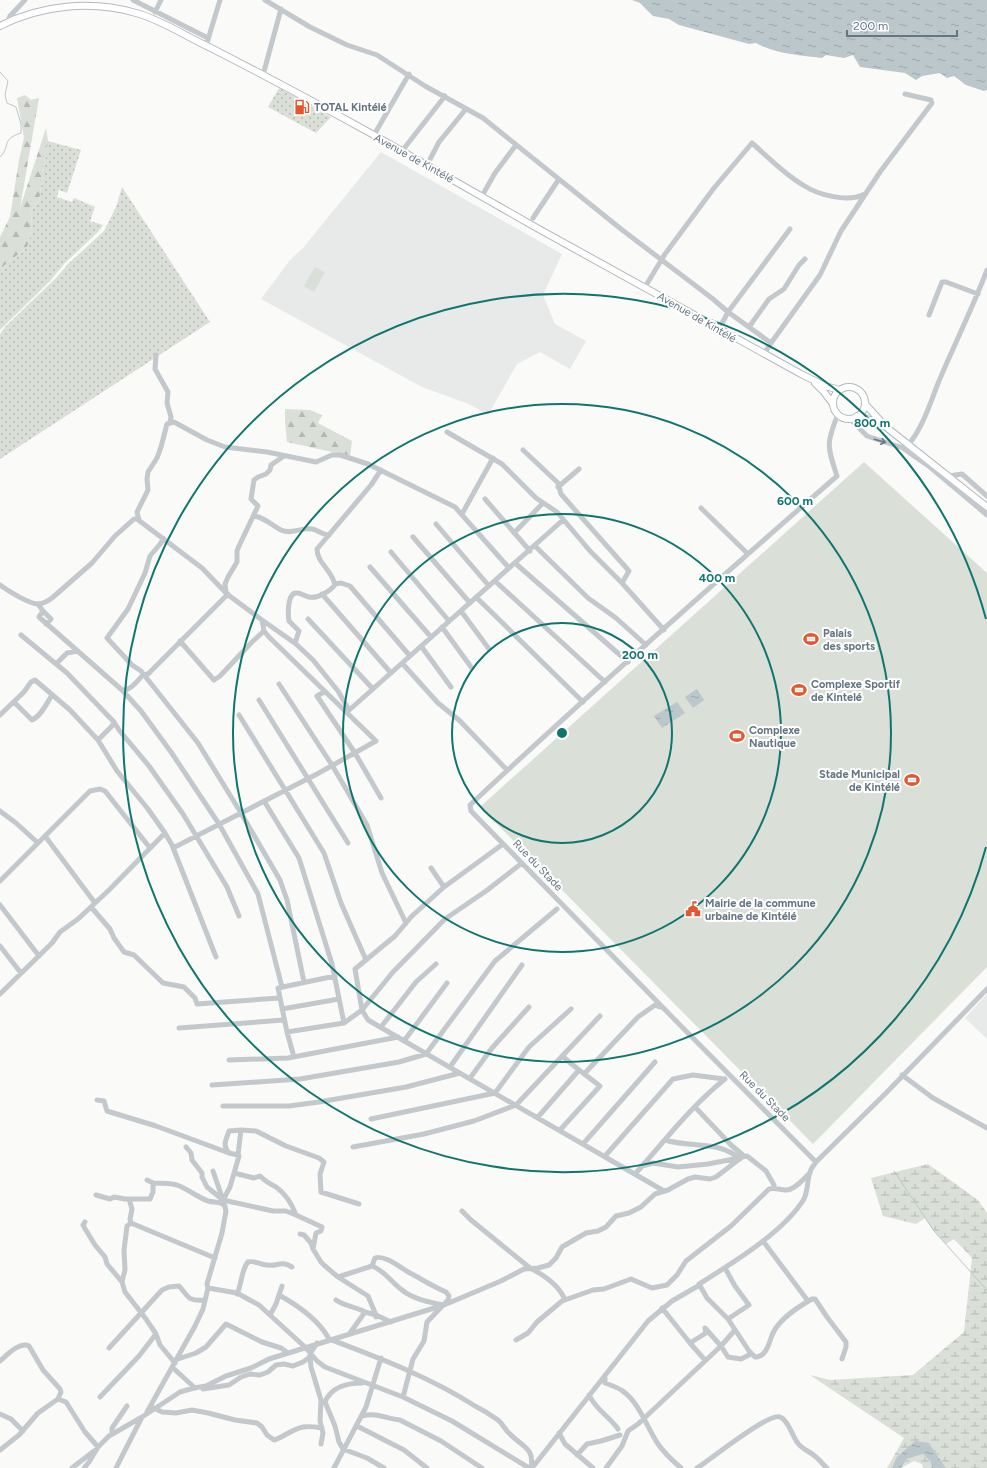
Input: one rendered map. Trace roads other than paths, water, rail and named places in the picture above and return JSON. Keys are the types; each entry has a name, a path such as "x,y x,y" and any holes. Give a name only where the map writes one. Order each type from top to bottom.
{"main road":[{"name":"Avenue de Kintélé","path":"0,26 36,13 60,8 85,6 109,7 144,16 180,32 374,135 810,379 840,390 845,387 856,389 861,392 865,404 886,427 987,508"},
{"name":"Avenue de Kintélé","path":"810,379 824,392 838,414"},
{"path":"833,404 836,394 840,390"},
{"path":"838,414 843,418 858,416 865,404"},
{"name":"Avenue de Kintélé","path":"858,416 886,427"}],"street":[{"path":"8,23 10,16 25,0"},
{"path":"133,0 208,38"},
{"path":"155,12 161,0"},
{"path":"206,46 220,0"},
{"path":"265,0 347,45 377,55 483,118 662,260 714,298 728,312 771,343"},
{"path":"263,75 281,9"},
{"path":"374,135 409,74"},
{"path":"764,354 820,275 842,231 891,155 932,102 928,98 905,94"},
{"path":"402,151 445,96"},
{"path":"427,165 439,142 466,109"},
{"path":"645,287 662,260 714,188 752,144 798,182 812,190 842,199 866,194"},
{"path":"482,196 495,173 516,145"},
{"path":"533,218 559,179"},
{"path":"719,329 728,312 790,229"},
{"path":"750,327 769,299 784,289 799,265 805,259"},
{"path":"909,444 920,430 987,270"},
{"path":"929,315 942,282 978,294"},
{"path":"139,520 137,512 148,490 148,472 157,458 167,424 170,422 171,417 167,403 168,392 155,369 156,355"},
{"name":"Rue du Stade","path":"816,1162 663,1008 471,811 469,807 470,804 507,770 837,476 829,452 828,443 838,414"},
{"path":"850,418 867,436 903,448 936,472 987,515"},
{"path":"170,422 174,422 207,440 225,447 267,452 316,462 332,455 340,455 368,464 455,507 509,568"},
{"path":"447,432 493,458 506,468 521,484 543,503 557,512 590,552 622,583 664,630"},
{"path":"523,450 555,480 561,494 629,571 622,583"},
{"path":"227,593 225,584 237,562 237,551 258,506 252,499 254,480 266,474 270,470 271,465 284,456"},
{"path":"462,514 493,458"},
{"path":"558,487 579,469"},
{"path":"335,584 332,576 317,554 317,549 371,485 381,470"},
{"path":"949,476 962,474 987,496"},
{"path":"485,500 530,550"},
{"path":"514,533 543,503"},
{"path":"701,508 748,554"},
{"path":"254,516 262,518 281,530 288,532 311,528 319,533 329,535"},
{"path":"38,604 46,602 52,598 92,564 124,527 134,519 139,520 202,568 227,593 295,643 326,675 338,691 348,711"},
{"path":"348,711 564,520"},
{"path":"436,524 489,586"},
{"path":"319,533 321,538 320,545"},
{"path":"413,537 470,603"},
{"path":"163,538 161,543 150,556 145,572 128,609 107,638 132,665 146,676 198,743 280,880 288,900 304,982"},
{"path":"535,546 588,598 616,618 646,645"},
{"path":"391,552 449,621"},
{"path":"515,563 628,662"},
{"path":"370,567 430,637"},
{"path":"495,581 605,682"},
{"path":"295,643 299,631 289,621 290,597 297,593 310,597 322,594 332,588 335,584 341,582 350,586 410,656"},
{"path":"0,585 11,592 38,604 44,611 39,617 122,690 167,746 219,824 258,894 282,987"},
{"path":"122,690 130,688 146,676 170,654 180,641 216,607 227,593"},
{"path":"322,594 391,673"},
{"path":"476,597 583,702"},
{"path":"461,610 489,649"},
{"path":"308,619 373,689"},
{"path":"173,848 309,778 376,741 348,711 324,692 264,631 262,620"},
{"path":"442,627 471,667"},
{"path":"180,641 214,680 220,676 264,631"},
{"path":"21,635 67,673 114,722 118,730 149,766 183,814 227,887 239,916"},
{"path":"421,646 451,687"},
{"path":"56,664 67,653 78,651"},
{"path":"402,662 438,703 459,720 507,770"},
{"path":"0,715 24,692 31,682 35,680 70,710 98,740 117,771 148,809 173,848 216,957"},
{"path":"279,684 332,765 367,825 382,873 406,923"},
{"path":"324,692 317,696 355,753 382,798"},
{"path":"14,702 32,720 35,719 44,708 52,695"},
{"path":"259,700 309,778 348,843"},
{"path":"239,715 324,853 341,903 366,960"},
{"path":"98,740 114,722"},
{"path":"0,881 90,791 100,789 112,797 150,848"},
{"path":"264,801 299,858 332,964 344,1023"},
{"path":"0,811 38,843"},
{"path":"0,994 52,943 60,932 78,919 93,905 165,834"},
{"path":"45,836 124,952 134,955 163,983 184,987 195,998 197,1004 279,998"},
{"path":"503,844 444,887 406,923 395,936 354,969 362,1010 368,1020 664,1191"},
{"path":"287,1032 344,1023 362,1010 392,972 445,919 486,892 522,863"},
{"path":"431,868 444,887"},
{"path":"0,905 39,956"},
{"path":"212,1085 300,1079 399,1062 426,1054 495,961 557,909"},
{"path":"0,946 22,974"},
{"path":"381,1027 416,982 436,964"},
{"path":"450,1067 522,965"},
{"path":"294,1057 284,1020 278,988 335,976"},
{"path":"404,1041 447,983"},
{"path":"531,1468 654,1314 698,1286 698,1284 725,1268 763,1241 785,1222 805,1197 810,1173 816,1162 886,1093 987,988"},
{"path":"282,1010 339,999"},
{"path":"584,1074 638,1017 655,1005 663,1008"},
{"path":"470,1078 492,1048 529,1007"},
{"path":"371,1119 494,1093 529,1047 571,1009"},
{"path":"353,1147 424,1134 467,1123 516,1105 600,1016"},
{"path":"179,1028 284,1020"},
{"path":"229,1060 294,1057 398,1037"},
{"path":"560,1130 600,1086 562,1056"},
{"path":"583,1144 655,1062"},
{"path":"538,1117 579,1070"},
{"path":"223,1106 289,1106 319,1102 406,1087 460,1073"},
{"path":"605,1156 673,1079 693,1075 724,1079"},
{"path":"635,1174 695,1107 729,1075"},
{"path":"902,1075 933,1098 987,1128"},
{"path":"97,1100 104,1101 107,1111 156,1126 238,1155"},
{"path":"695,1107 731,1145 741,1158"},
{"path":"229,1153 225,1149 224,1145 229,1130 256,1131 286,1146 319,1158 324,1162 320,1174 321,1192 359,1204"},
{"path":"223,1200 230,1187 237,1165 242,1130"},
{"path":"665,1140 675,1143 711,1146 741,1158"},
{"path":"186,1147 191,1153 192,1160 202,1173 202,1177 207,1187 223,1200 273,1211 286,1211 322,1227 321,1231 316,1233 313,1249"},
{"path":"72,1468 112,1434 180,1392 206,1386 226,1376 251,1368 269,1359 306,1348 318,1342 391,1322 444,1305 501,1281 524,1269 538,1268 549,1265 556,1258 562,1247 586,1233 606,1227 616,1216 629,1213 641,1207 655,1194 695,1177 710,1179 716,1177 741,1158"},
{"path":"642,1166 653,1163 678,1167 750,1158 766,1171 774,1185"},
{"path":"213,1171 225,1206 225,1218 207,1284 211,1289 238,1294 259,1305 306,1348 310,1356 311,1367 321,1400 320,1421 323,1433 321,1444"},
{"path":"234,1173 254,1178 260,1176 265,1181 277,1188 285,1196 293,1207 296,1215"},
{"path":"516,1340 528,1334 542,1317 565,1300 593,1290 604,1289 631,1279 652,1288 667,1285 677,1275 686,1261 731,1226 769,1189 775,1187 786,1190 793,1188 810,1173"},
{"path":"147,1180 153,1183 176,1185 209,1201 222,1203 225,1206"},
{"path":"96,1195 110,1198 150,1199 153,1192 153,1183"},
{"path":"122,1282 125,1270 124,1250 128,1226 131,1223 130,1219 132,1209 129,1199"},
{"path":"462,1211 530,1268 555,1285 562,1292 565,1300"},
{"path":"85,1222 83,1225 84,1227 95,1245 103,1254 107,1264 122,1282 125,1292 156,1334 160,1345 194,1388 206,1390 229,1385 240,1377 250,1374 260,1375 268,1372 276,1365 284,1364 293,1366 304,1362 310,1356 318,1342"},
{"path":"131,1223 215,1258"},
{"path":"300,1234 304,1235 311,1243 320,1262 338,1277 368,1296 379,1325"},
{"path":"763,1241 808,1301"},
{"path":"372,1266 375,1258 378,1257 386,1259 446,1292 449,1296 444,1305 428,1322 424,1341 413,1359 411,1372 403,1397"},
{"path":"238,1294 243,1272 248,1262 253,1261 268,1266 284,1263 292,1266"},
{"path":"338,1277 372,1266 382,1272 405,1292 422,1300 444,1305"},
{"path":"725,1268 735,1286 749,1305 728,1319"},
{"path":"698,1284 707,1298 728,1319 751,1354 757,1357 764,1352 781,1322 808,1301 815,1299 846,1342 842,1359"},
{"path":"109,1348 162,1290 169,1287 179,1286 193,1301 206,1298"},
{"path":"270,1315 276,1304 282,1286"},
{"path":"116,1468 203,1311 206,1298 211,1289"},
{"path":"279,1295 294,1304 311,1318 329,1339 381,1358 411,1372 457,1394 499,1420 510,1435 530,1453 533,1460 531,1468"},
{"path":"336,1300 391,1322"},
{"path":"662,1308 705,1360"},
{"path":"350,1333 365,1312"},
{"path":"175,1363 206,1347 226,1324 262,1342 281,1348 288,1353"},
{"path":"690,1343 706,1333 705,1328 721,1346 727,1357 741,1359 751,1354"},
{"path":"606,1468 622,1446 628,1432 721,1346 736,1330"},
{"path":"100,1397 139,1356 156,1334"},
{"path":"0,1361 22,1345 25,1344 29,1346 43,1370 61,1392 58,1399 38,1413 23,1431 0,1450"},
{"path":"310,1356 325,1367 403,1397 460,1425 531,1468"},
{"path":"334,1468 362,1416 381,1358"},
{"path":"311,1367 325,1367"},
{"path":"605,1375 605,1382 627,1394 663,1451 681,1468"},
{"path":"367,1383 353,1383 341,1387 330,1393 325,1402 335,1426 339,1442 343,1449 367,1458 384,1468"},
{"path":"589,1395 596,1407 618,1429"},
{"path":"58,1399 66,1402 96,1449"},
{"path":"112,1434 112,1428 127,1406"},
{"path":"154,1408 162,1412 176,1413 192,1410 235,1420 257,1423 262,1427 267,1435 274,1440 304,1426 322,1428"},
{"path":"0,1414 11,1419 23,1431"},
{"path":"362,1416 373,1414 400,1420 441,1440 482,1468"},
{"path":"697,1468 758,1424 776,1416 784,1420 796,1441 803,1449 818,1458 826,1468"},
{"path":"357,1426 404,1450 427,1468"},
{"path":"559,1433 564,1443 593,1468"},
{"path":"577,1455 587,1444 620,1435"},
{"path":"84,1468 96,1449"}],"water":[{"path":"632,0 987,0 987,90 984,91 966,85 954,76 947,78 940,73 922,76 916,80 905,73 860,67 853,55 844,58 826,55 822,58 772,50 756,43 749,44 679,25 669,19 653,16 640,3"},
{"path":"697,689 704,700 693,708 685,697"},
{"path":"677,702 685,713 662,728 654,716"},
{"path":"915,1441 929,1443 946,1468 932,1468 930,1461 923,1454 907,1459 901,1468 892,1468 896,1458"}],"waterway":[{"path":"0,72 8,81 5,95 7,103 16,107 21,124 21,133 8,141 0,157"},
{"path":"894,1171 934,1231 987,1290"}],"place":[{"name":"TOTAL Kintélé","path":"302,107"},
{"name":"Palais des sports","path":"811,639"},
{"name":"Complexe Sportif de Kintelé","path":"799,690"},
{"name":"Complexe Nautique","path":"737,736"},
{"name":"Stade Municipal de Kintélé","path":"912,780"},
{"name":"Mairie de la commune urbaine de Kintélé","path":"693,909"}]}
